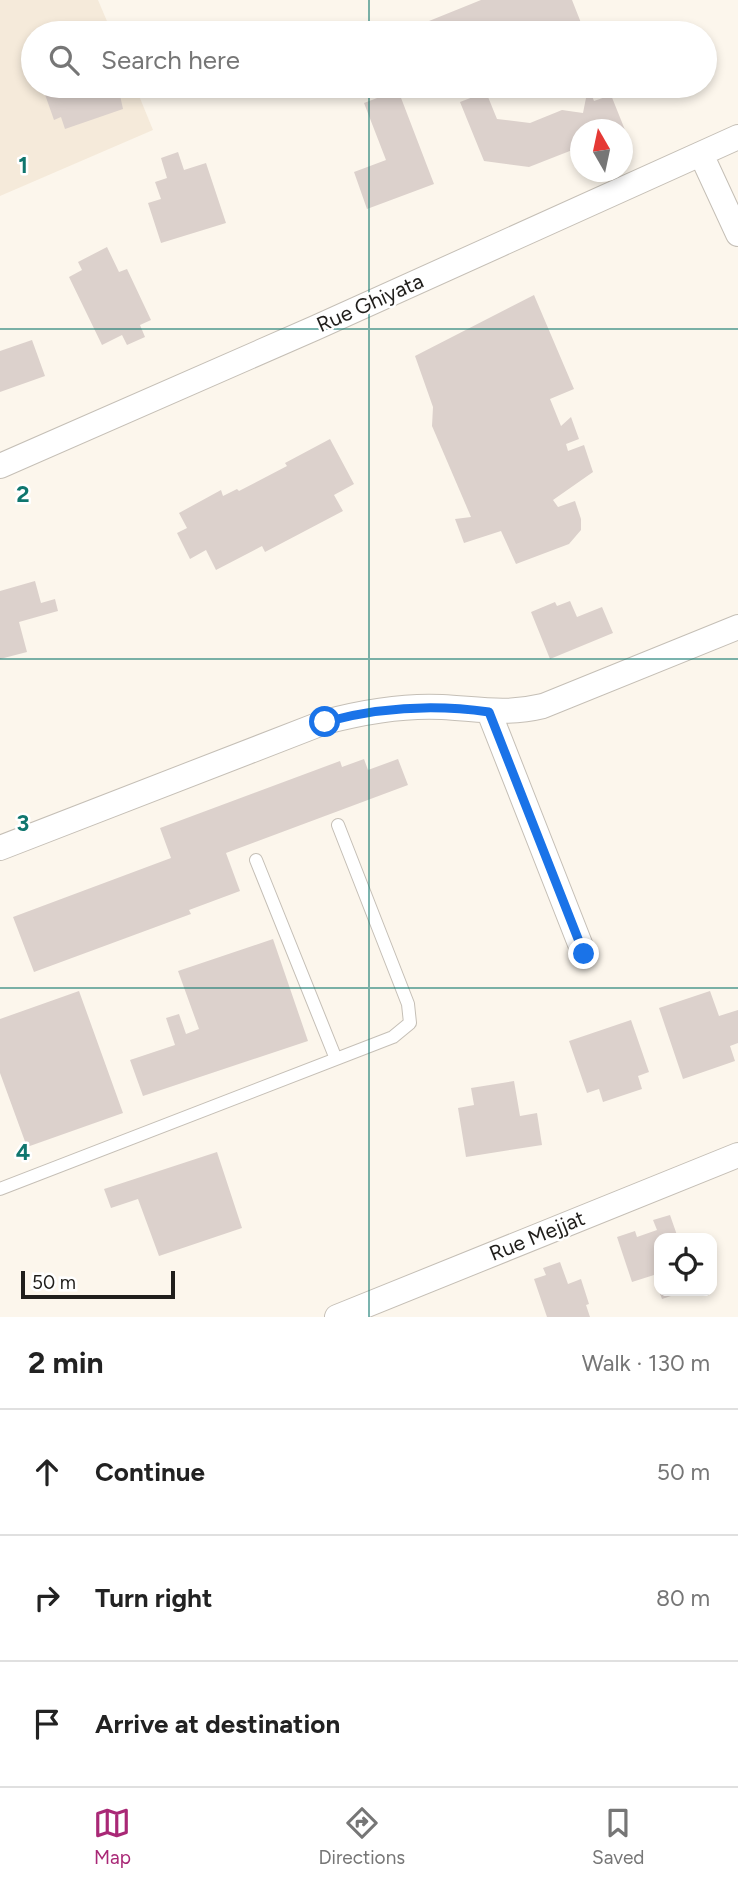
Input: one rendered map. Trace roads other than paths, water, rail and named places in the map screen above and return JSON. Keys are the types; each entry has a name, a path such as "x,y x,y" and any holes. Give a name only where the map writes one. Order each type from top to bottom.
{"street":[{"name":"Rue Ghiyata","path":"0,466 738,138"},
{"path":"701,154 738,234"},
{"path":"0,848 299,732 351,715 409,707 489,712 525,711 738,626"},
{"path":"489,712 584,954"},
{"name":"Rue Mejjat","path":"337,1317 738,1155"}],"lane":[{"path":"0,1189 393,1037 410,1023 408,1004 338,825"},
{"path":"256,860 336,1059"}]}
